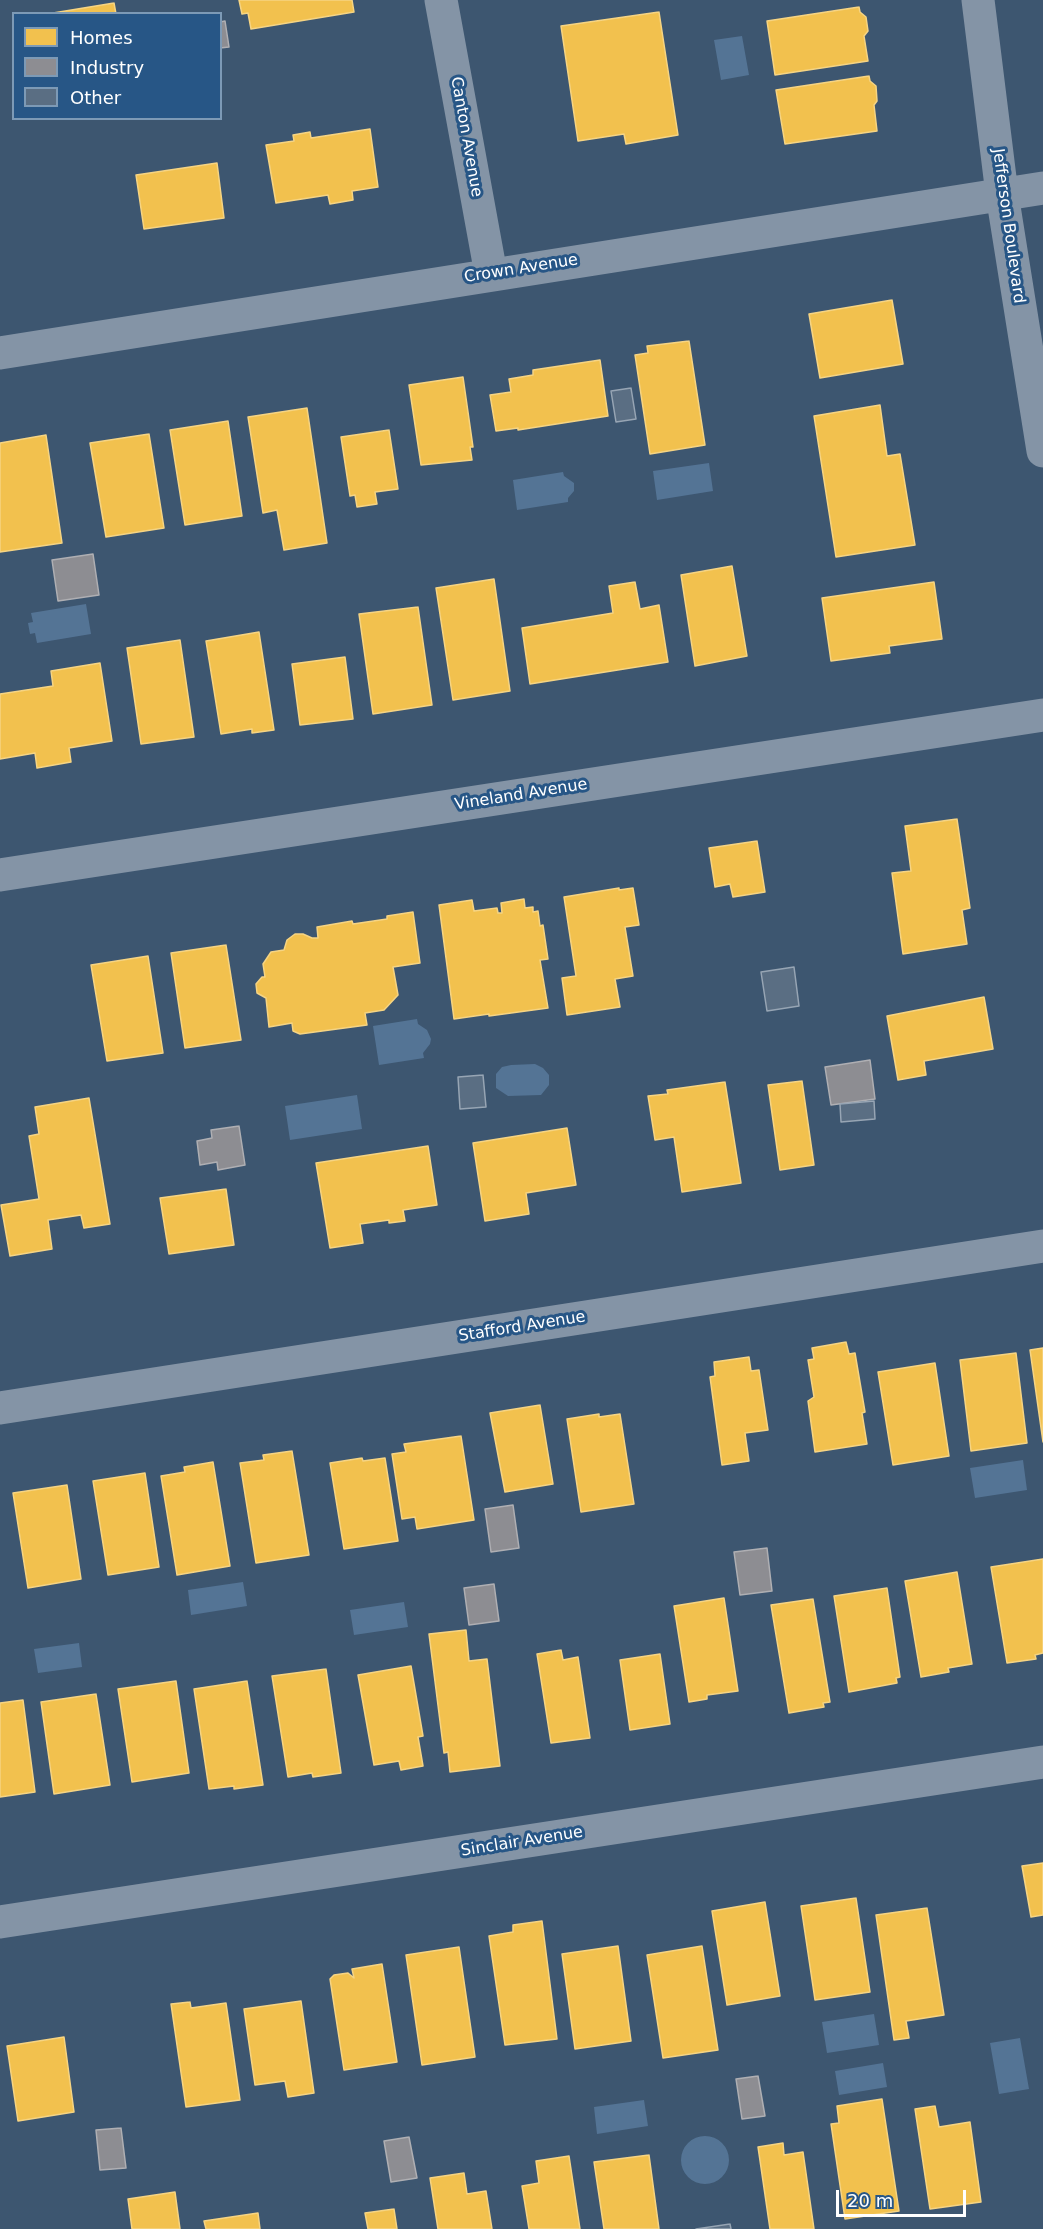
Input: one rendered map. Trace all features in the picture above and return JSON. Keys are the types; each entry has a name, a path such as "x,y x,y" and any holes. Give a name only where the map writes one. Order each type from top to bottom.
{"street":[{"name":"Canton Avenue","path":"441,0 491,274"},
{"name":"Jefferson Boulevard","path":"978,0 1002,194 1043,451"},
{"name":"Crown Avenue","path":"0,353 1043,188"},
{"name":"Vineland Avenue","path":"0,875 1043,715"},
{"name":"Stafford Avenue","path":"0,1408 1043,1246"},
{"name":"Sinclair Avenue","path":"0,1922 1043,1762"}],"water":[{"path":"742,36 749,75 721,80 714,40"},
{"path":"709,463 713,491 657,500 653,471"},
{"path":"563,472 564,476 574,483 574,491 568,498 568,502 517,510 513,480"},
{"path":"86,604 91,634 37,643 35,633 30,634 28,623 33,622 31,613"},
{"path":"417,1019 418,1024 427,1030 431,1039 423,1053 424,1058 379,1065 373,1026"},
{"path":"535,1064 549,1075 549,1085 541,1095 508,1096 496,1088 496,1074 502,1067"},
{"path":"357,1095 362,1129 290,1140 285,1106"},
{"path":"1023,1460 1027,1490 975,1498 970,1468"},
{"path":"243,1582 247,1606 191,1615 188,1590"},
{"path":"404,1602 408,1627 354,1635 350,1610"},
{"path":"79,1643 82,1667 38,1673 34,1649"},
{"path":"874,2014 879,2045 827,2053 822,2022"},
{"path":"1020,2038 1029,2089 999,2094 990,2043"},
{"path":"883,2063 887,2087 839,2095 835,2071"},
{"path":"644,2100 648,2126 597,2134 594,2107"},
{"path":"705,2136 722,2143 729,2160 722,2177 705,2184 688,2177 681,2160 688,2143"}],"building: Homes":[{"path":"239,0 352,0 354,12 251,29 248,13 242,14"},
{"path":"114,3 116,12 59,12"},
{"path":"859,7 860,12 866,17 868,31 864,36 868,61 775,75 767,21"},
{"path":"659,12 678,135 626,144 624,134 578,141 561,26"},
{"path":"869,76 870,81 876,86 877,101 874,105 877,131 785,144 776,90"},
{"path":"370,129 378,187 352,191 353,200 330,204 328,195 276,203 266,145 294,141 293,135 310,132 311,138"},
{"path":"217,163 224,218 144,229 136,175"},
{"path":"892,300 903,364 820,378 809,314"},
{"path":"689,341 705,445 650,454 635,355 648,353 647,346"},
{"path":"600,360 608,416 518,430 518,428 496,431 490,395 511,392 509,379 533,375 533,370"},
{"path":"463,377 473,447 470,447 472,460 421,465 409,385"},
{"path":"880,405 887,456 900,454 915,545 836,557 814,416"},
{"path":"307,408 327,543 284,550 277,510 263,513 248,417"},
{"path":"228,421 242,516 185,525 170,430"},
{"path":"389,430 398,489 375,492 377,504 357,507 355,495 350,496 341,437"},
{"path":"149,434 164,528 106,537 90,443"},
{"path":"46,435 62,543 0,552 0,443"},
{"path":"732,566 747,656 695,666 681,575"},
{"path":"494,579 510,691 453,700 436,588"},
{"path":"635,582 640,609 659,605 668,662 530,684 522,628 613,613 609,586"},
{"path":"934,582 942,639 889,646 890,653 831,661 822,598"},
{"path":"418,607 432,705 373,714 359,614"},
{"path":"259,632 274,730 252,733 252,729 221,734 206,641"},
{"path":"180,640 194,737 141,744 127,648"},
{"path":"345,657 353,719 300,725 292,664"},
{"path":"100,663 112,741 69,748 71,762 37,768 35,753 0,759 0,694 53,686 51,671"},
{"path":"957,819 970,908 962,910 967,944 903,954 892,873 911,871 905,826"},
{"path":"757,841 765,892 733,897 730,884 715,887 709,848"},
{"path":"619,888 619,890 633,888 639,925 625,927 633,976 615,979 620,1007 567,1015 562,978 576,976 564,897"},
{"path":"524,899 525,908 533,907 533,912 538,911 540,926 543,925 548,959 540,960 548,1008 454,1019 439,905 472,900 474,911 497,908 498,913 502,913 501,903"},
{"path":"413,912 420,963 393,967 398,995 384,1010 365,1013 367,1025 300,1034 293,1031 292,1023 269,1027 266,998 257,993 256,984 262,977 265,977 263,964 271,952 284,950 287,940 295,934 318,938 317,927 352,921 353,924 387,919 387,916"},
{"path":"226,945 241,1040 185,1048 171,953"},
{"path":"148,956 163,1053 107,1061 91,965"},
{"path":"984,997 993,1049 924,1061 926,1075 898,1080 887,1016"},
{"path":"802,1081 814,1165 780,1170 768,1085"},
{"path":"725,1082 741,1183 682,1192 674,1137 655,1140 648,1096 668,1094 667,1090"},
{"path":"89,1098 110,1224 84,1228 81,1215 48,1220 52,1249 10,1256 1,1205 39,1199 29,1136 39,1134 35,1107"},
{"path":"567,1128 576,1185 526,1193 529,1214 485,1221 473,1143"},
{"path":"428,1146 437,1205 403,1210 405,1221 389,1223 389,1220 360,1224 363,1243 330,1248 316,1163"},
{"path":"226,1189 234,1245 169,1254 160,1198"},
{"path":"846,1342 849,1354 855,1353 865,1412 862,1413 867,1444 815,1452 808,1401 814,1397 808,1360 814,1359 812,1348"},
{"path":"1043,1348 1043,1442 1030,1350"},
{"path":"1016,1353 1027,1443 971,1451 960,1360"},
{"path":"749,1357 751,1371 759,1370 768,1430 745,1433 749,1461 722,1465 710,1377 715,1376 714,1362"},
{"path":"935,1363 949,1456 893,1465 878,1372"},
{"path":"540,1405 553,1484 505,1492 490,1413"},
{"path":"599,1414 599,1417 620,1414 634,1504 581,1512 567,1419"},
{"path":"461,1436 474,1520 417,1529 415,1517 402,1519 392,1454 406,1452 404,1444"},
{"path":"292,1451 309,1555 256,1563 240,1463 264,1460 263,1455"},
{"path":"362,1458 363,1461 385,1458 398,1541 344,1549 330,1463"},
{"path":"213,1462 230,1566 177,1575 161,1476 185,1472 184,1467"},
{"path":"145,1473 159,1567 108,1575 93,1481"},
{"path":"67,1485 81,1579 28,1588 13,1493"},
{"path":"1043,1559 1043,1653 1035,1655 1036,1659 1007,1663 991,1567"},
{"path":"957,1572 972,1664 948,1668 949,1672 921,1677 905,1581"},
{"path":"887,1588 900,1677 896,1678 897,1683 849,1692 834,1596"},
{"path":"724,1598 738,1691 707,1695 707,1699 689,1702 674,1606"},
{"path":"813,1599 830,1702 823,1703 824,1707 789,1713 771,1605"},
{"path":"466,1630 469,1661 487,1659 500,1766 450,1772 448,1752 444,1753 429,1634"},
{"path":"561,1650 563,1660 578,1657 590,1738 551,1743 537,1654"},
{"path":"660,1654 670,1724 630,1730 620,1660"},
{"path":"411,1666 423,1736 418,1737 423,1766 401,1770 399,1761 374,1765 358,1675"},
{"path":"326,1669 341,1773 313,1777 312,1773 288,1777 272,1676"},
{"path":"176,1681 189,1773 132,1782 118,1689"},
{"path":"247,1681 263,1785 234,1789 234,1786 209,1789 194,1689"},
{"path":"96,1694 110,1785 54,1794 41,1702"},
{"path":"23,1700 35,1792 0,1797 0,1703"},
{"path":"1043,1863 1043,1915 1031,1917 1022,1866"},
{"path":"856,1898 870,1992 815,2000 801,1906"},
{"path":"765,1902 780,1996 727,2005 712,1911"},
{"path":"927,1908 944,2015 906,2021 909,2038 894,2040 876,1915"},
{"path":"542,1921 557,2039 505,2045 489,1936 513,1932 513,1925"},
{"path":"618,1946 631,2041 575,2049 562,1954"},
{"path":"702,1946 718,2050 663,2058 647,1955"},
{"path":"459,1947 475,2057 422,2065 406,1955"},
{"path":"382,1964 397,2062 344,2070 330,1979 334,1975 348,1973 354,1978 352,1969"},
{"path":"301,2001 314,2093 288,2097 285,2081 255,2085 244,2009"},
{"path":"190,2002 191,2008 226,2003 240,2100 186,2107 171,2004"},
{"path":"64,2037 74,2112 18,2121 7,2046"},
{"path":"882,2099 899,2211 845,2219 831,2124 839,2123 837,2106"},
{"path":"935,2106 939,2127 970,2122 981,2202 930,2209 915,2109"},
{"path":"783,2143 784,2155 803,2152 814,2229 770,2229 758,2147"},
{"path":"649,2155 659,2229 604,2229 594,2162"},
{"path":"569,2156 580,2229 529,2229 522,2186 539,2183 536,2161"},
{"path":"464,2173 467,2194 486,2191 492,2229 438,2229 430,2178"},
{"path":"175,2192 180,2229 132,2229 128,2199"},
{"path":"394,2209 397,2229 368,2229 365,2213"},
{"path":"258,2213 260,2229 206,2229 204,2221"}],"building: Industry":[{"path":"225,21 229,47 222,48 222,22"},
{"path":"93,554 99,595 58,601 52,560"},
{"path":"870,1060 875,1099 831,1105 825,1067"},
{"path":"239,1126 245,1165 218,1170 217,1162 200,1165 197,1141 212,1138 211,1130"},
{"path":"513,1505 519,1548 491,1552 485,1509"},
{"path":"767,1548 772,1591 740,1595 734,1552"},
{"path":"494,1584 499,1621 469,1625 464,1588"},
{"path":"758,2076 765,2116 742,2119 736,2079"},
{"path":"121,2128 126,2168 100,2170 96,2130"},
{"path":"409,2137 417,2178 391,2182 384,2141"}],"building: Other":[{"path":"631,388 636,419 616,422 611,391"},
{"path":"794,967 799,1006 767,1011 761,972"},
{"path":"483,1075 486,1107 460,1109 458,1077"},
{"path":"874,1101 875,1119 841,1122 840,1104"},
{"path":"730,2224 731,2229 696,2229"}]}
